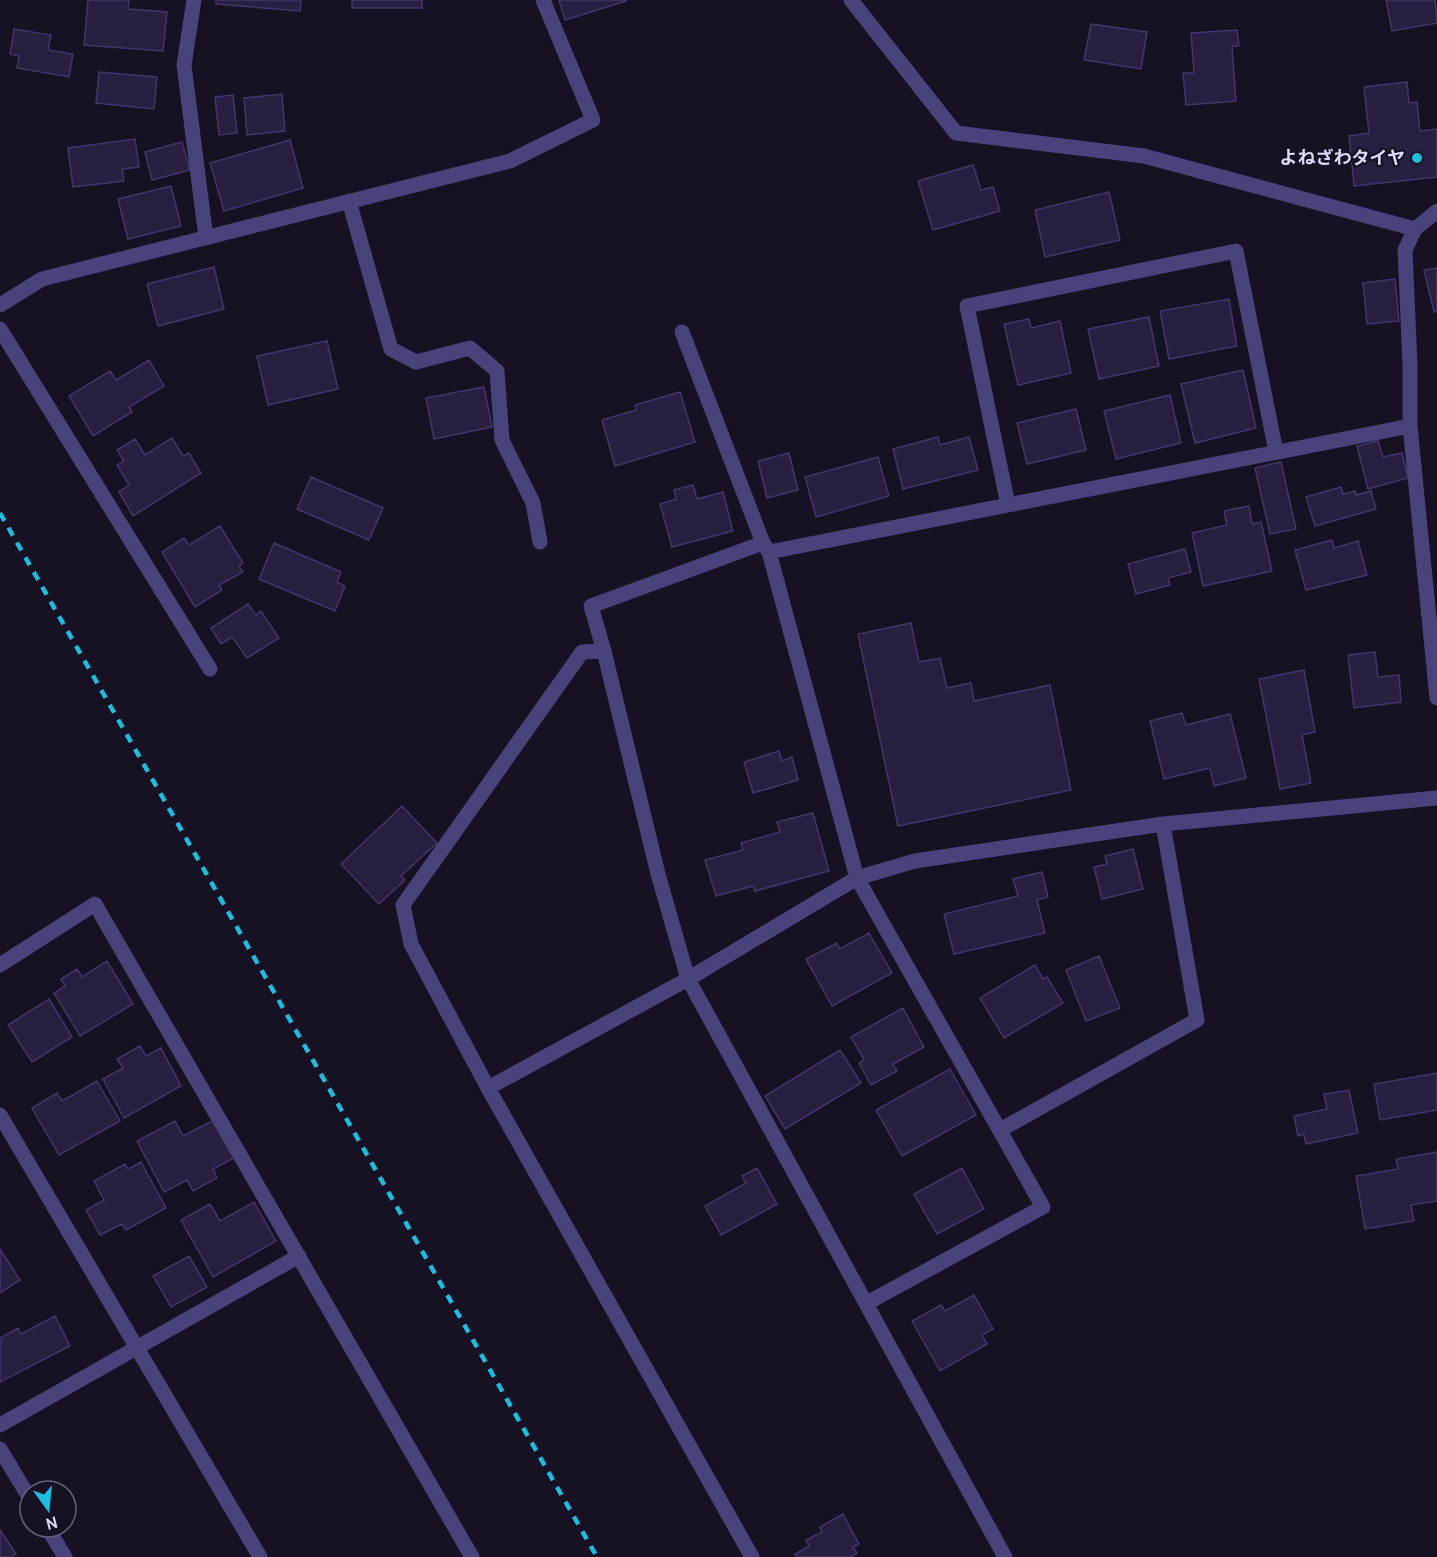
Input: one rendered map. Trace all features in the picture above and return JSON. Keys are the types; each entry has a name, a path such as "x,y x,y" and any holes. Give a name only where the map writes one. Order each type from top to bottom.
{"street":[{"path":"194,0 184,64 206,238"},
{"path":"0,305 42,279 510,160 593,120 543,0"},
{"path":"855,1 956,133 1144,156 1415,229"},
{"path":"349,201 391,350 416,362 470,348 497,371 502,440 533,503 540,543"},
{"path":"1437,211 1415,229 1405,250 1410,426 1437,698"},
{"path":"1008,505 967,306 1236,251 1276,452"},
{"path":"0,329 210,669"},
{"path":"682,332 766,548 857,878 1043,1207 867,1303"},
{"path":"1005,1557 688,979 658,874 591,606 766,548 1008,505 1410,426"},
{"path":"604,651 582,652 403,905 411,944 488,1088 752,1557"},
{"path":"488,1088 688,979 857,878 915,861 1163,824 1437,798"},
{"path":"1000,1130 1197,1020 1163,824"},
{"path":"0,965 95,904 472,1557"},
{"path":"0,1115 138,1346 260,1557"},
{"path":"0,1425 299,1256"},
{"path":"0,1449 18,1479"},
{"path":"54,1539 65,1557"}],"building":[{"path":"88,0 129,0 128,9 167,12 163,51 84,45"},
{"path":"216,0 301,0 300,11 216,4"},
{"path":"352,0 422,0 422,8 352,8"},
{"path":"559,0 626,0 626,1 565,20"},
{"path":"1386,0 1435,0 1437,23 1392,31"},
{"path":"1091,24 1147,32 1141,69 1084,60"},
{"path":"14,29 51,35 48,50 73,54 69,77 17,68 19,56 10,54"},
{"path":"1237,30 1239,46 1232,46 1236,101 1186,105 1183,73 1194,73 1191,33"},
{"path":"99,72 157,77 154,109 96,103"},
{"path":"1407,82 1409,103 1417,102 1420,131 1437,129 1437,177 1354,186 1349,136 1369,133 1364,87"},
{"path":"282,94 285,131 247,135 244,98"},
{"path":"233,95 237,133 219,135 215,97"},
{"path":"135,139 139,167 122,169 124,181 73,187 68,148"},
{"path":"290,140 303,188 224,211 210,163"},
{"path":"182,142 190,170 152,180 145,152"},
{"path":"973,165 981,190 993,187 1000,211 933,230 918,181"},
{"path":"171,186 181,226 128,239 118,199"},
{"path":"1109,192 1120,240 1045,257 1035,210"},
{"path":"214,267 224,309 158,326 147,284"},
{"path":"1437,268 1437,311 1434,312 1424,270"},
{"path":"1395,279 1399,321 1367,324 1363,283"},
{"path":"1229,299 1237,346 1169,359 1160,311"},
{"path":"1149,317 1159,366 1099,379 1088,329"},
{"path":"1029,319 1031,328 1060,321 1071,373 1018,385 1004,324"},
{"path":"327,341 338,389 268,405 257,356"},
{"path":"149,360 164,386 129,407 132,412 93,436 69,396 110,371 116,380"},
{"path":"1243,370 1256,428 1195,443 1181,384"},
{"path":"484,387 492,427 434,439 426,398"},
{"path":"680,392 695,442 615,466 602,420 636,410 635,405"},
{"path":"1170,395 1181,443 1116,459 1104,411"},
{"path":"1076,409 1086,450 1027,464 1017,423"},
{"path":"938,437 940,445 969,437 978,470 903,489 893,449"},
{"path":"172,438 183,456 189,453 201,473 133,516 119,492 129,485 117,465 124,461 117,450 135,439 145,455"},
{"path":"1378,441 1383,457 1402,453 1408,478 1368,489 1357,446"},
{"path":"789,453 798,490 767,498 758,461"},
{"path":"878,457 889,496 816,517 805,477"},
{"path":"1281,462 1296,529 1270,534 1255,468"},
{"path":"311,477 383,508 369,540 297,509"},
{"path":"693,485 697,499 723,492 733,531 672,547 660,504 676,499 674,490"},
{"path":"1341,487 1343,494 1355,491 1356,495 1371,491 1376,509 1315,526 1306,497"},
{"path":"1249,506 1252,524 1261,522 1272,571 1203,586 1192,533 1227,525 1224,511"},
{"path":"220,526 243,563 239,566 243,572 219,585 222,590 195,607 162,552 184,538 189,545"},
{"path":"1332,540 1334,548 1358,541 1367,575 1306,590 1295,550"},
{"path":"274,543 341,572 337,582 345,586 335,611 259,579"},
{"path":"1185,549 1191,572 1168,578 1170,585 1136,594 1128,564"},
{"path":"248,604 256,615 261,611 279,638 247,658 232,637 221,644 211,628"},
{"path":"911,623 919,662 940,658 947,688 971,683 974,701 1050,685 1071,790 898,826 858,634"},
{"path":"1375,652 1378,677 1399,675 1401,702 1354,708 1348,655"},
{"path":"1304,670 1315,732 1302,735 1311,783 1280,789 1259,679"},
{"path":"1182,713 1186,725 1230,714 1246,778 1214,786 1210,768 1164,779 1150,721"},
{"path":"779,751 782,761 792,757 798,780 753,793 744,762"},
{"path":"402,806 437,843 401,876 405,880 379,904 341,864"},
{"path":"813,813 829,871 755,891 753,886 716,896 705,860 743,850 741,843 780,832 777,822"},
{"path":"1133,849 1143,889 1102,899 1094,867 1107,864 1105,856"},
{"path":"1042,872 1048,897 1037,900 1045,933 954,954 944,914 1018,896 1013,879"},
{"path":"869,933 892,973 832,1006 806,959 837,943 840,949"},
{"path":"1099,956 1120,1008 1086,1021 1066,970"},
{"path":"107,961 133,1004 80,1036 54,993 65,986 61,979 77,969 82,977"},
{"path":"1035,965 1043,979 1047,977 1063,1003 1004,1038 980,998"},
{"path":"49,999 72,1037 32,1062 8,1025"},
{"path":"903,1008 924,1047 893,1064 897,1071 871,1085 859,1063 864,1060 851,1037"},
{"path":"140,1046 146,1056 161,1048 181,1086 124,1118 103,1079 123,1068 117,1059"},
{"path":"840,1050 861,1083 785,1129 765,1096"},
{"path":"950,1069 976,1115 902,1156 876,1110"},
{"path":"1437,1073 1437,1110 1380,1120 1374,1084"},
{"path":"97,1081 120,1121 59,1155 32,1108 57,1093 62,1101"},
{"path":"1349,1090 1358,1133 1306,1144 1304,1134 1298,1136 1294,1116 1327,1109 1324,1094"},
{"path":"214,1120 234,1158 213,1169 217,1178 193,1191 187,1180 164,1192 137,1141 175,1121 183,1136"},
{"path":"1437,1152 1437,1201 1411,1205 1414,1221 1365,1229 1356,1176 1398,1169 1396,1159"},
{"path":"141,1162 166,1208 126,1230 122,1224 100,1235 86,1210 104,1200 94,1181 125,1164 128,1169"},
{"path":"757,1168 777,1204 721,1235 705,1206 746,1183 742,1176"},
{"path":"962,1168 984,1209 937,1234 914,1194"},
{"path":"254,1202 276,1241 213,1277 181,1220 210,1204 220,1221"},
{"path":"0,1249 20,1280 0,1293"},
{"path":"189,1256 207,1287 171,1307 153,1276"},
{"path":"974,1295 993,1329 982,1335 987,1344 940,1371 912,1321 941,1305 945,1311"},
{"path":"55,1316 70,1346 0,1382 0,1338 18,1328 21,1334"},
{"path":"843,1514 859,1544 853,1547 857,1553 850,1557 796,1557 795,1554 809,1546 806,1540 822,1532 820,1527"},
{"path":"0,1530 16,1554 11,1557 0,1557"}],"railway":[{"path":"0,513 597,1557"}],"place":[{"name":"よねざわタイヤ","path":"1417,158"}]}
